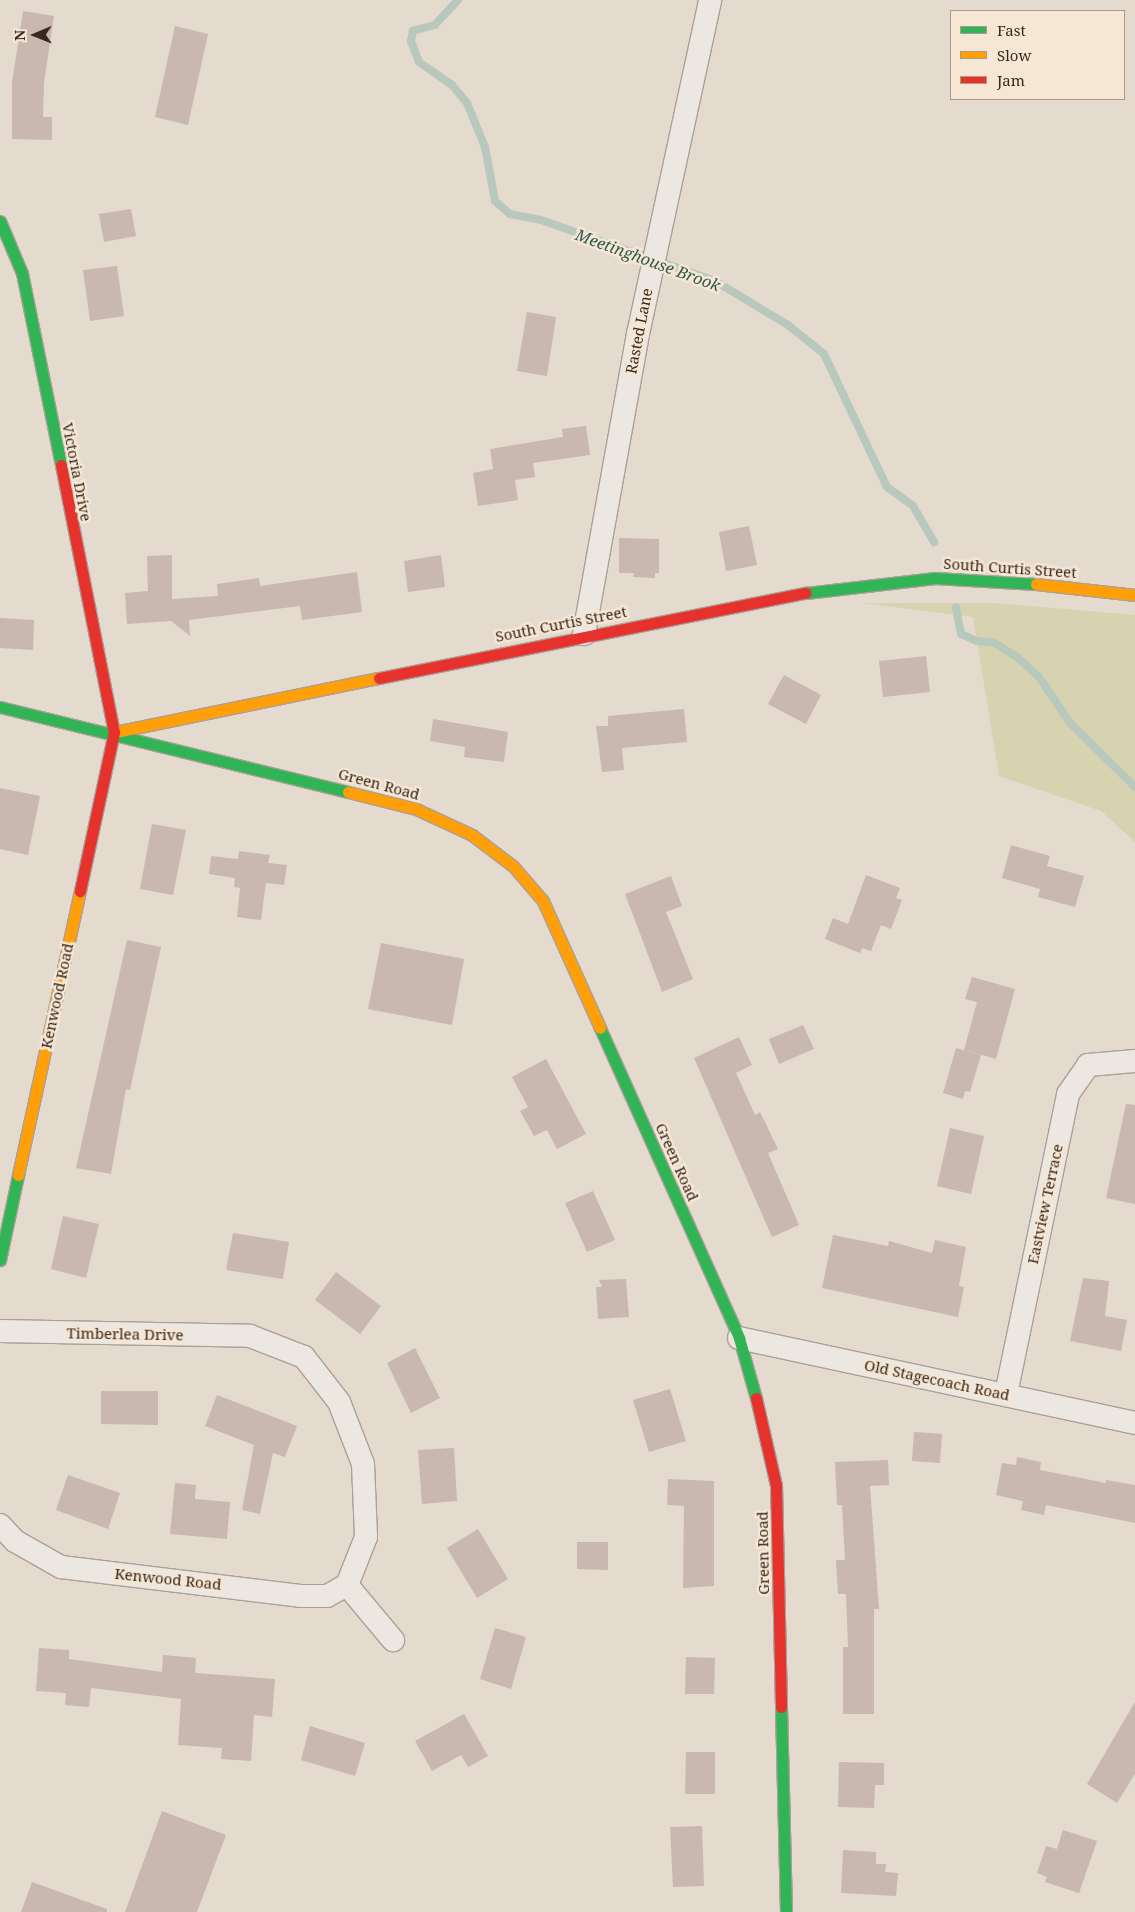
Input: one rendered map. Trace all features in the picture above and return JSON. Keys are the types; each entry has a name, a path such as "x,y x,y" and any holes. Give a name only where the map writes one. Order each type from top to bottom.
{"street":[{"name":"Rasted Lane","path":"584,634 650,277 710,0"},
{"name":"Victoria Drive","path":"0,220 22,273 114,732"},
{"name":"South Curtis Street","path":"0,707 114,732 584,634 764,599 935,578 992,579 1135,595"},
{"name":"Kenwood Road","path":"0,1260 114,732"},
{"name":"Green Road","path":"114,732 416,809 472,835 513,866 543,902 739,1338 776,1485 786,1912"},
{"name":"Eastview Terrace","path":"1006,1394 1068,1094 1088,1065 1135,1061"},
{"name":"Timberlea Drive","path":"0,1332 250,1336 304,1357 339,1402 364,1464 366,1538 347,1585"},
{"name":"Old Stagecoach Road","path":"739,1338 1135,1423"},
{"name":"Kenwood Road","path":"0,1525 15,1541 61,1567 300,1596 327,1596 347,1585"},
{"path":"347,1585 393,1640"}],"shaded area":[{"path":"863,603 996,603 1135,615 1135,842 1101,811 999,776 973,617"}],"building":[{"path":"23,11 54,16 44,83 43,117 52,117 52,140 12,139 12,83"},
{"path":"175,26 208,34 188,125 155,117"},
{"path":"131,209 136,236 104,242 99,214"},
{"path":"117,266 124,316 90,321 83,270"},
{"path":"527,312 556,317 547,376 517,371"},
{"path":"586,426 590,455 533,463 535,477 515,480 518,500 478,506 473,473 493,469 490,449 563,437 562,429"},
{"path":"749,526 757,565 726,571 719,532"},
{"path":"619,538 659,539 659,573 655,573 655,578 633,577 634,573 619,573"},
{"path":"172,555 172,599 218,596 217,584 259,578 260,586 357,572 362,612 302,620 300,606 189,620 190,636 171,621 127,624 125,593 148,591 147,556"},
{"path":"441,555 445,587 408,592 404,561"},
{"path":"0,618 34,620 33,650 0,648"},
{"path":"926,656 930,692 883,697 879,661"},
{"path":"784,675 821,695 806,724 768,704"},
{"path":"684,709 687,742 622,748 624,770 602,772 596,726 608,726 608,716"},
{"path":"433,719 508,732 504,762 464,757 465,747 430,741"},
{"path":"0,788 40,796 28,855 0,849"},
{"path":"152,824 186,830 173,895 140,889"},
{"path":"1011,845 1050,856 1047,866 1084,876 1075,907 1038,897 1040,889 1002,878"},
{"path":"239,851 270,855 268,863 287,865 284,885 266,883 261,920 237,917 240,888 234,887 235,878 209,874 211,856 238,859"},
{"path":"866,875 900,888 896,898 902,900 891,929 881,925 871,951 862,948 860,953 825,939 833,918 848,924"},
{"path":"671,876 682,906 666,912 693,979 662,992 625,894"},
{"path":"127,940 161,947 130,1090 126,1089 111,1174 76,1168"},
{"path":"381,943 464,959 452,1025 368,1009"},
{"path":"972,977 1015,989 996,1059 964,1050 977,1002 965,999"},
{"path":"803,1025 814,1049 779,1064 769,1039"},
{"path":"739,1037 752,1065 736,1073 755,1115 760,1112 778,1149 768,1153 799,1225 772,1237 694,1058"},
{"path":"956,1048 981,1055 970,1092 965,1091 963,1099 943,1093"},
{"path":"546,1059 586,1134 557,1149 547,1130 534,1136 520,1111 528,1107 512,1077"},
{"path":"1126,1104 1135,1105 1135,1204 1106,1198"},
{"path":"950,1128 984,1136 971,1194 937,1186"},
{"path":"593,1191 615,1240 587,1252 565,1203"},
{"path":"63,1216 99,1224 86,1278 51,1269"},
{"path":"233,1233 289,1242 283,1279 226,1270"},
{"path":"833,1235 888,1246 889,1241 932,1253 935,1240 966,1247 959,1286 964,1287 958,1317 822,1288"},
{"path":"336,1272 381,1306 360,1334 315,1300"},
{"path":"1083,1278 1109,1281 1105,1316 1127,1320 1121,1351 1070,1341"},
{"path":"626,1279 629,1317 598,1319 596,1287 602,1287 599,1280"},
{"path":"415,1348 440,1398 411,1413 387,1363"},
{"path":"670,1389 686,1441 649,1452 633,1400"},
{"path":"101,1391 158,1391 158,1425 101,1424"},
{"path":"217,1395 297,1426 285,1457 273,1453 260,1514 242,1510 254,1445 205,1426"},
{"path":"914,1432 942,1434 940,1463 912,1461"},
{"path":"454,1448 457,1501 422,1504 418,1450"},
{"path":"1017,1457 1041,1462 1040,1470 1106,1483 1106,1480 1135,1485 1135,1523 1046,1505 1044,1515 1021,1510 1023,1501 996,1495 1002,1463 1016,1465"},
{"path":"888,1460 889,1485 870,1486 879,1609 874,1609 874,1714 843,1714 843,1647 848,1647 846,1594 838,1594 836,1560 845,1560 842,1505 837,1505 835,1462"},
{"path":"68,1475 120,1493 108,1529 56,1510"},
{"path":"668,1479 714,1481 714,1586 683,1588 684,1506 667,1505"},
{"path":"175,1483 196,1485 195,1499 230,1502 227,1539 170,1534"},
{"path":"478,1529 508,1579 477,1598 447,1548"},
{"path":"577,1542 608,1542 608,1570 577,1569"},
{"path":"495,1628 526,1637 511,1689 480,1679"},
{"path":"39,1648 69,1650 69,1659 162,1672 163,1655 196,1658 195,1673 275,1679 272,1717 254,1715 251,1761 221,1759 222,1748 178,1745 181,1699 91,1688 89,1707 65,1705 66,1693 36,1691"},
{"path":"686,1657 715,1658 714,1694 685,1694"},
{"path":"1135,1702 1135,1774 1117,1803 1087,1784"},
{"path":"464,1714 488,1756 468,1767 461,1755 432,1771 415,1741"},
{"path":"310,1726 365,1743 355,1776 301,1760"},
{"path":"686,1752 715,1752 715,1794 685,1794"},
{"path":"839,1762 884,1763 884,1785 875,1785 874,1808 838,1807"},
{"path":"162,1811 226,1835 197,1912 125,1912"},
{"path":"702,1826 704,1886 673,1887 670,1827"},
{"path":"1063,1830 1097,1841 1079,1893 1045,1882 1047,1877 1037,1873 1046,1846 1057,1849"},
{"path":"843,1850 876,1852 876,1864 886,1864 885,1872 898,1873 896,1896 841,1893"},
{"path":"32,1882 107,1909 107,1912 21,1912"}],"waterway":[{"name":"Meetinghouse Brook","path":"458,0 435,25 413,31 411,41 419,62 452,85 467,103 485,147 495,201 510,214 541,220 715,281 788,325 824,354 887,487 913,506 934,542"},
{"name":"Meetinghouse Brook","path":"956,608 961,634 977,641 995,643 1018,658 1039,677 1071,724 1135,787"}],"traffic: fast":[{"path":"0,221 22,273 61,465"},
{"path":"806,593 935,578 1036,584"},
{"path":"0,707 348,792"},
{"path":"600,1028 739,1338 756,1398"},
{"path":"0,1260 18,1175"},
{"path":"781,1707 786,1912"}],"traffic: slow":[{"path":"1036,584 1135,595"},
{"path":"120,731 379,678"},
{"path":"348,792 416,809 472,835 513,866 543,901 600,1028"},
{"path":"18,1175 80,891"}],"traffic: jam":[{"path":"61,465 114,732 80,891"},
{"path":"379,678 806,593"},
{"path":"756,1398 776,1485 781,1707"}]}
